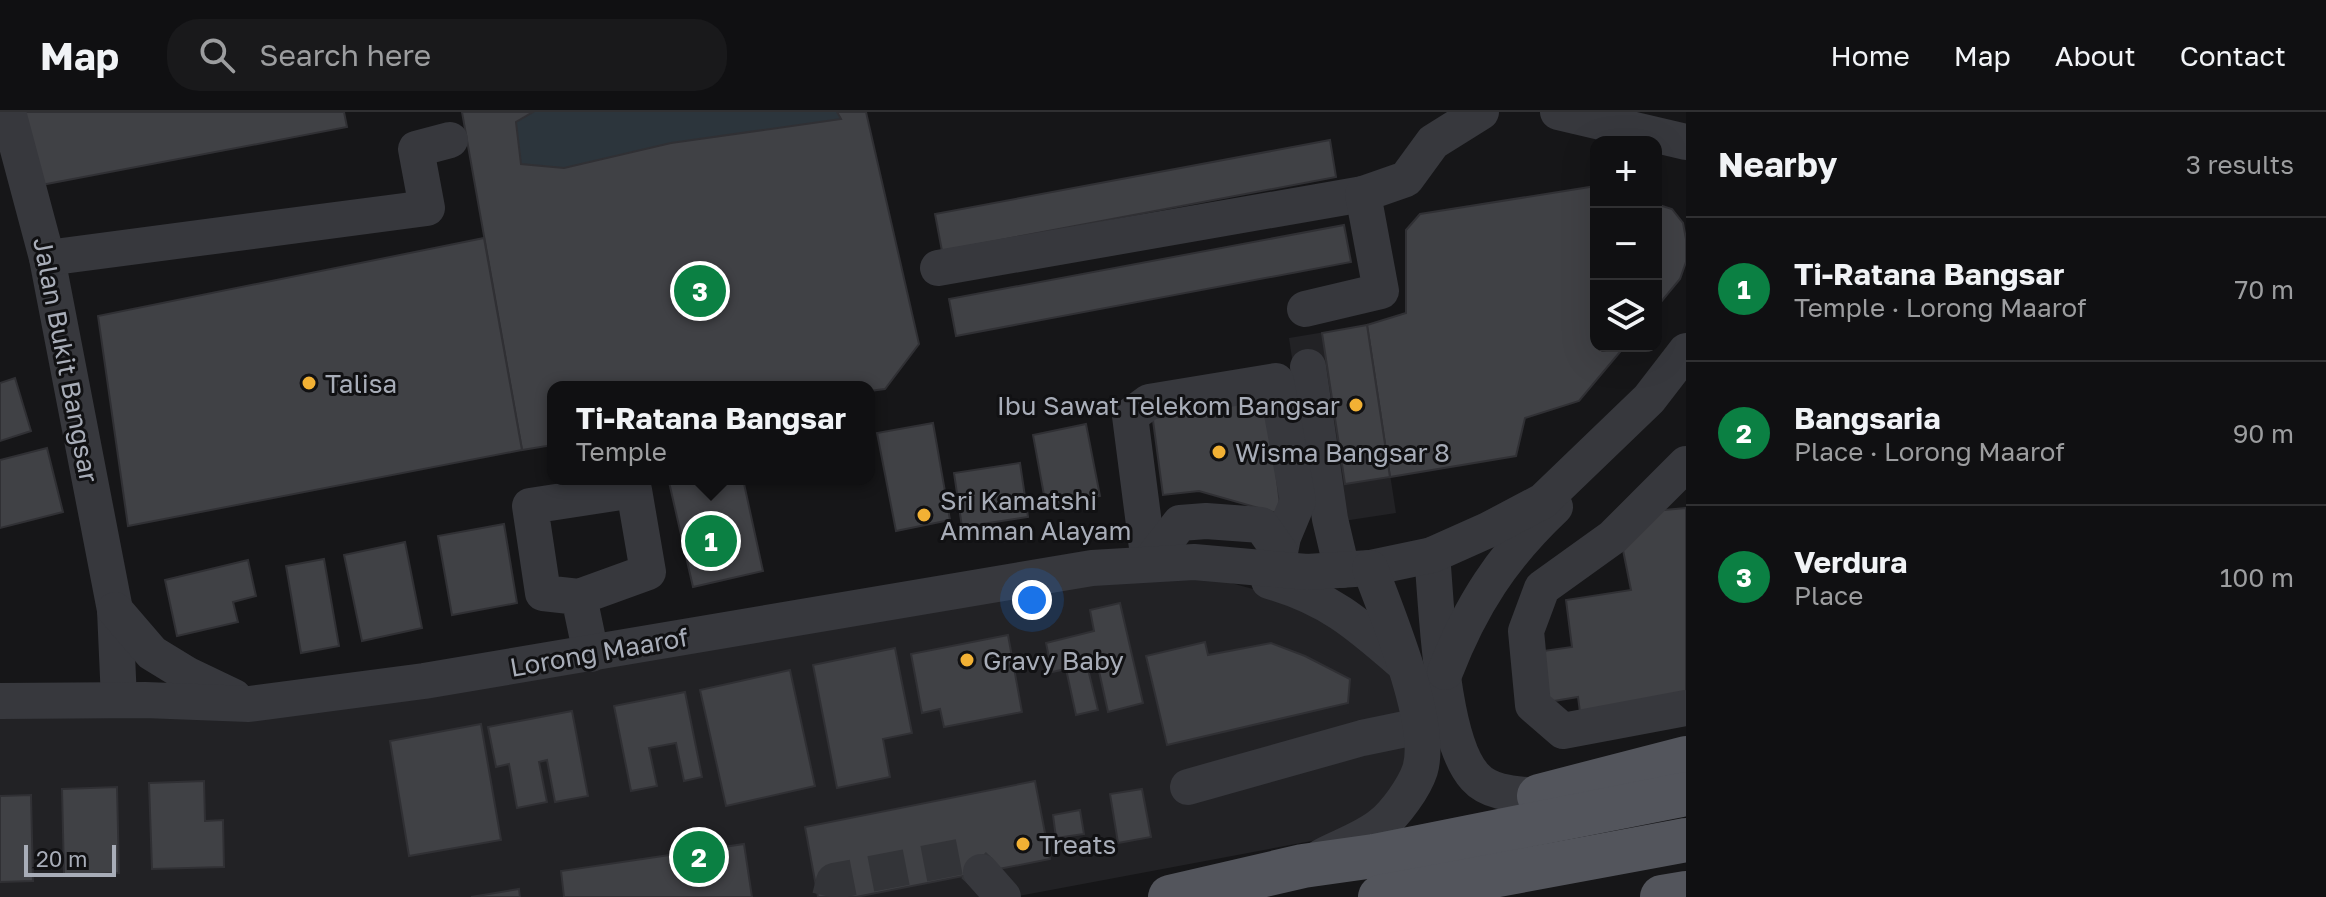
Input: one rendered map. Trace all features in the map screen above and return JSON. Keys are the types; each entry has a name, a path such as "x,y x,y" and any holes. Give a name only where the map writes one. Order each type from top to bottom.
{"main road":[{"path":"1303,866 1409,829 1686,758"},
{"path":"1170,897 1303,866 1374,856 1686,794"},
{"path":"1380,897 1686,840"},
{"path":"1662,897 1686,893"}],"street":[{"name":"Jalan Bukit Bangsar","path":"8,112 47,258 115,610 119,700"},
{"path":"938,268 1363,194 1406,179 1433,142 1481,112"},
{"path":"1558,112 1632,120 1686,142"},
{"path":"47,258 427,208 416,149 450,140"},
{"path":"1305,309 1381,291 1363,194"},
{"path":"1443,678 1475,604 1498,568 1556,505 1595,450 1649,399 1686,351"},
{"path":"1303,866 1380,826 1419,771 1422,750 1407,667 1330,519 1308,367"},
{"path":"1149,563 1146,480 1130,416 1149,402 1276,381 1298,501 1283,537 1280,560"},
{"name":"Lorong Maarof","path":"3,691 119,700 249,704 424,681 1092,568 1149,563 1280,560 1307,572 1356,569 1432,555 1488,530 1543,501 1595,450"},
{"path":"1686,464 1613,537 1542,588 1526,631 1533,705 1563,731 1686,708"},
{"path":"1149,563 1180,523 1206,521 1261,525 1280,560"},
{"path":"1432,555 1443,678 1449,714 1460,748 1476,779 1501,792 1538,796"},
{"name":"Lorong Maarof","path":"1194,562 1313,596 1361,626 1407,667"},
{"path":"579,597 591,654"},
{"name":"Jalan Bukit Bangsar","path":"115,610 152,653 188,675 249,704"},
{"path":"1188,787 1362,738 1420,726"}],"shaded area":[{"path":"533,112 837,112 841,119 671,143 564,168 521,164 516,122"},
{"name":"Ibu Sawat Telekom Bangsar","path":"1367,325 1396,513 1317,525 1289,338"},
{"path":"1191,572 1304,603 1397,675 1409,769 1375,815 1317,840 1014,897 0,897 0,718"}],"building":[{"path":"23,112 344,112 347,127 36,186"},
{"path":"462,112 533,112 516,122 521,164 564,168 671,143 841,119 837,112 866,112 919,344 885,389 875,390 875,381 547,381 547,446 522,450"},
{"path":"1330,140 1336,177 942,251 935,214"},
{"path":"1590,187 1590,352 1620,352 1579,401 1525,418 1516,456 1390,477 1367,325 1406,313 1406,230 1420,214"},
{"path":"1662,206 1672,209 1683,223 1686,262 1680,279 1662,301"},
{"path":"1344,225 1351,262 956,336 949,299"},
{"name":"Talisa","path":"484,238 522,450 128,526 98,316"},
{"name":"Ibu Sawat Telekom Bangsar","path":"1367,325 1390,477 1345,484 1322,333"},
{"path":"15,378 31,431 0,441 0,383"},
{"name":"Wisma Bangsar 8","path":"1267,396 1281,513 1199,491 1163,495 1152,413"},
{"path":"933,423 950,520 896,531 877,433"},
{"path":"1086,424 1100,496 1046,506 1033,435"},
{"path":"47,448 63,512 0,528 0,460"},
{"path":"1020,463 1028,517 962,527 954,473"},
{"path":"670,485 744,485 763,571 693,587"},
{"path":"1686,508 1686,694 1580,712 1578,697 1542,703 1536,652 1572,647 1566,600 1631,590 1620,535 1642,512"},
{"path":"504,524 517,603 452,615 438,536"},
{"path":"405,542 422,628 362,641 344,555"},
{"path":"324,559 339,646 301,653 286,566"},
{"path":"248,560 256,596 233,602 238,622 177,636 165,580"},
{"path":"1120,603 1143,703 1108,712 1097,662 1087,665 1098,710 1076,715 1066,669 1052,672 1046,643 1094,631 1090,610"},
{"path":"1008,635 1022,712 944,727 940,709 922,713 911,654"},
{"path":"1205,642 1208,655 1271,643 1305,656 1350,679 1348,703 1167,745 1146,656"},
{"path":"895,648 912,733 883,739 890,777 837,788 813,665"},
{"path":"790,670 815,786 726,806 700,690"},
{"path":"685,692 702,777 684,781 676,743 649,748 657,786 631,791 614,706"},
{"path":"572,711 588,796 555,802 547,760 539,762 547,802 517,808 509,764 496,767 488,727"},
{"path":"481,724 501,840 409,856 390,741"},
{"path":"204,781 205,821 223,820 224,867 152,869 149,783"},
{"path":"1035,781 1050,859 856,897 818,897 805,827"},
{"path":"117,787 119,873 64,875 62,789"},
{"path":"1142,789 1151,837 1118,843 1110,794"},
{"path":"31,795 33,881 0,882 0,796"},
{"path":"1080,810 1084,834 1056,838 1053,815"},
{"path":"744,844 752,897 564,897 561,871"},
{"path":"519,889 520,897 471,897"}],"tunnel":[{"path":"830,897 834,881 964,856 981,872"}],"place":[{"name":"Verdura","path":"700,291"},
{"name":"Talisa","path":"309,383"},
{"name":"Ibu Sawat Telekom Bangsar","path":"1356,405"},
{"name":"Wisma Bangsar 8","path":"1219,452"},
{"name":"Sri Kamatshi Amman Alayam","path":"924,515"},
{"name":"Ti-Ratana Bangsar","path":"711,541"},
{"name":"Gravy Baby","path":"967,660"},
{"name":"Treats","path":"1023,844"},
{"name":"Bangsaria","path":"699,857"}]}
